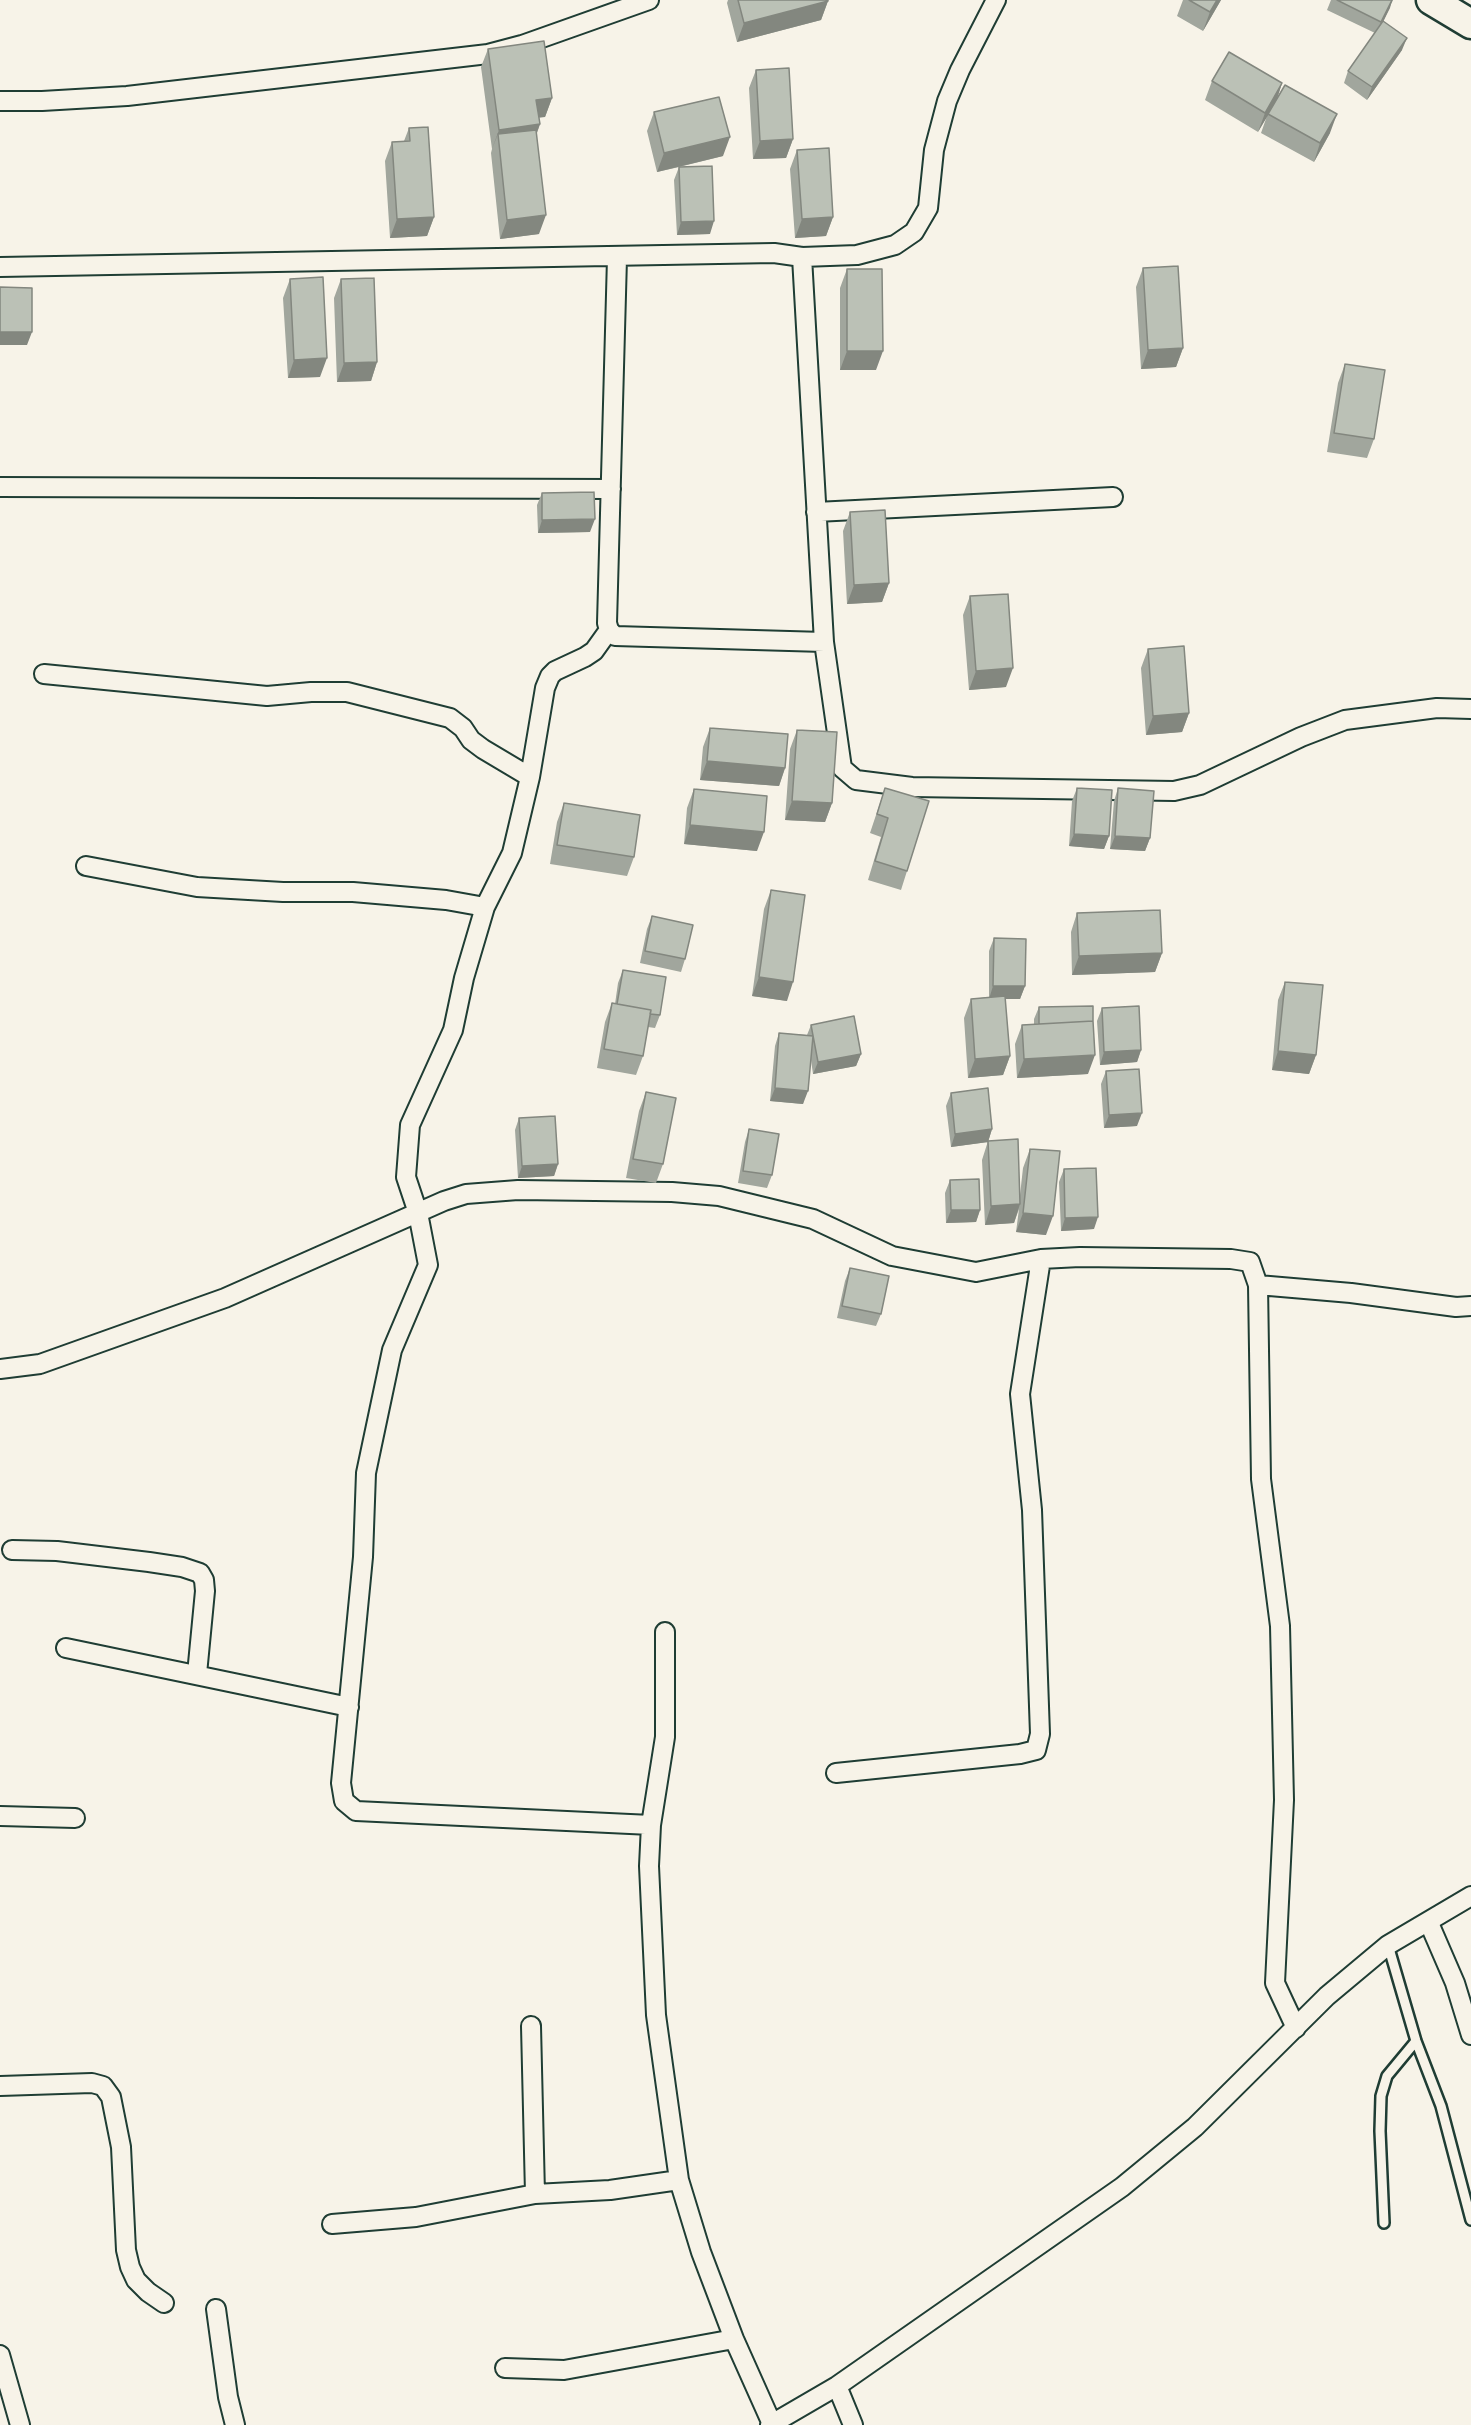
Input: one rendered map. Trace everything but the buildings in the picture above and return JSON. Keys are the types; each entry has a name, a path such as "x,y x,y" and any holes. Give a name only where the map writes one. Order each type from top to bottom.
{"main road":[{"path":"1431,0 1471,24"}],"street":[{"path":"0,100 42,101 127,96 488,54 522,45 649,0"},
{"path":"0,267 617,258 774,253 802,257 856,255 896,245 914,232 928,208 934,150 947,101 960,70 996,0"},
{"path":"802,257 824,642 842,768 856,780 912,787 1174,791 1200,785 1301,737 1345,720 1437,708 1471,709"},
{"path":"617,258 607,623 609,630 615,636 824,642"},
{"path":"0,487 610,489"},
{"path":"816,512 1113,497"},
{"path":"609,630 594,651 555,670 545,688 530,777 512,853 485,907 464,978 453,1030 410,1125 406,1177 418,1213 428,1265 392,1350 366,1473 363,1557 341,1783 344,1801 356,1811 651,1825"},
{"path":"44,674 267,696 310,692 347,693 450,718 464,728 471,740 483,749 530,777"},
{"path":"86,866 197,887 283,892 353,892 446,900 485,907"},
{"path":"0,1370 40,1364 225,1298 444,1200 477,1193 518,1190 672,1192 719,1196 813,1219 892,1256 976,1272 1041,1259 1080,1257 1231,1259 1250,1262 1258,1284 1261,1479 1280,1626 1284,1800 1275,1983 1296,2028"},
{"path":"836,1773 1020,1754 1036,1750 1040,1734 1032,1510 1020,1394 1041,1259"},
{"path":"1258,1284 1456,1307 1471,1306"},
{"path":"12,1550 69,1552 182,1567 200,1573 204,1580 205,1591 197,1674"},
{"path":"665,1632 665,1737 651,1825 649,1866 656,2015 679,2180 701,2252 734,2339 771,2424 837,2386 1122,2187 1195,2127 1327,1996 1388,1945 1429,1923 1471,1896"},
{"path":"66,1648 349,1707"},
{"path":"0,1816 75,1818"},
{"path":"1429,1923 1455,1983 1471,2035"},
{"path":"531,2026 535,2194"},
{"path":"0,2085 92,2083 103,2086 111,2097 121,2147 126,2250 130,2267 136,2280 164,2303"},
{"path":"332,2224 416,2217 535,2194 610,2190 679,2180"},
{"path":"216,2309 228,2397 235,2425"},
{"path":"504,2368 564,2370 734,2339"},
{"path":"0,2355 20,2425"},
{"path":"837,2386 853,2425"}],"lane":[{"path":"1388,1945 1416,2041 1441,2106 1471,2220"},
{"path":"1384,2223 1380,2131 1381,2096 1387,2076 1416,2041"}]}
